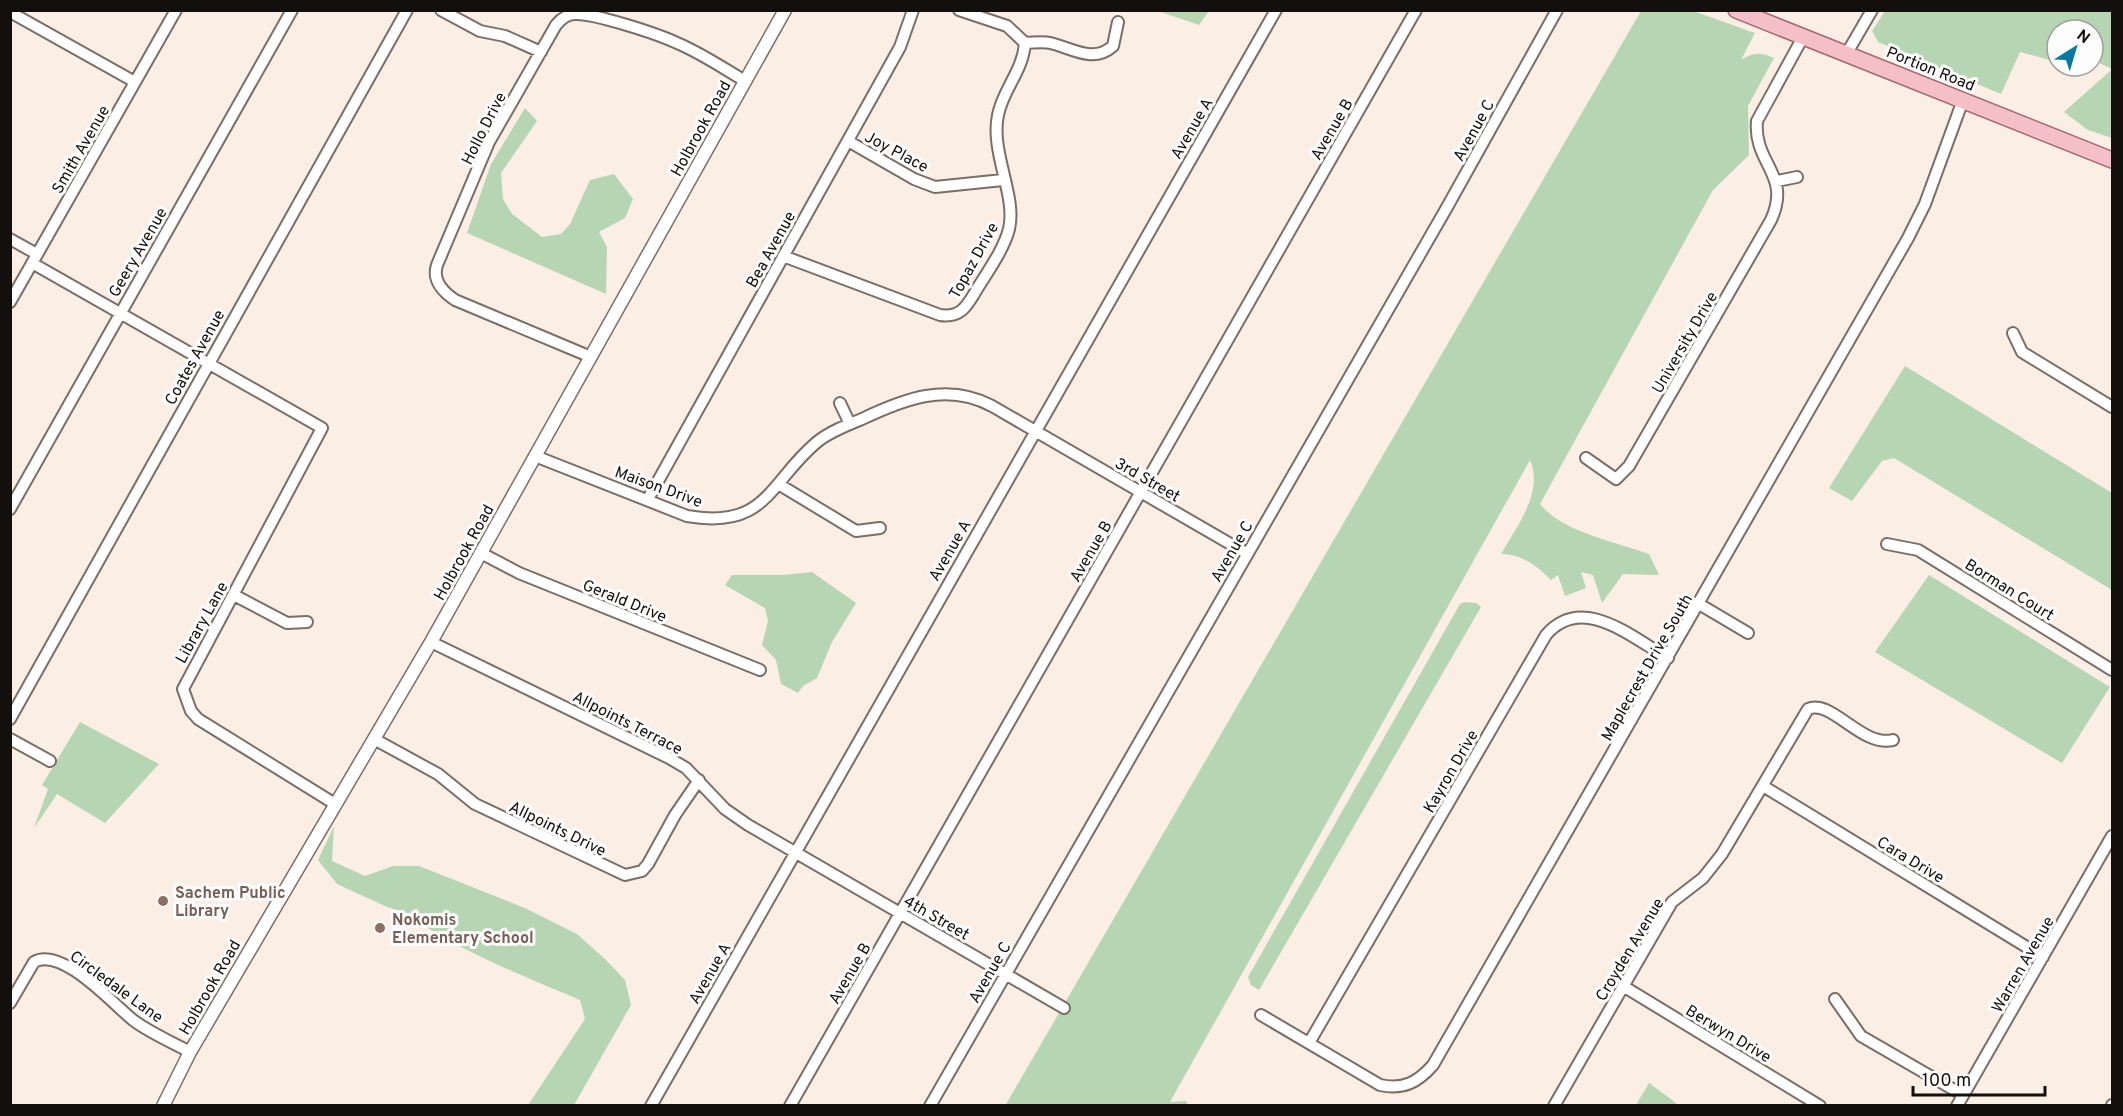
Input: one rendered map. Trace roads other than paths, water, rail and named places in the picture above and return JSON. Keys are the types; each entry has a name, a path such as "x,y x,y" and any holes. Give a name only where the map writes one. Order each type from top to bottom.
{"main road":[{"name":"Portion Road","path":"1736,10 2112,160"}],"street":[{"name":"Smith Avenue","path":"10,302 176,10"},
{"name":"Geery Avenue","path":"10,509 292,10"},
{"name":"Coates Avenue","path":"10,719 407,10"},
{"path":"441,10 480,31 505,36 541,52"},
{"name":"Holbrook Road","path":"163,1106 190,1052 481,553 785,10"},
{"name":"Bea Avenue","path":"648,499 900,47 913,10"},
{"path":"959,10 1007,26 1025,43 1049,43 1090,55 1099,55 1113,46 1118,22"},
{"name":"Avenue A","path":"651,1106 1276,10"},
{"name":"Avenue B","path":"790,1106 1416,10"},
{"name":"Avenue C","path":"930,1106 1246,553 1446,209 1557,10"},
{"path":"1847,53 1872,10"},
{"path":"10,12 135,82"},
{"name":"Hollo Drive","path":"591,357 455,300 441,288 436,274 437,265 489,142 562,18 576,14 675,42 745,81"},
{"path":"1797,177 1777,181 1759,147 1756,135 1757,121 1803,37"},
{"name":"Topaz Drive","path":"783,256 928,312 954,316 967,306 1009,229 1010,208 997,139 998,115 1022,63 1025,43"},
{"name":"Maplecrest Drive South","path":"1261,1015 1380,1085 1393,1087 1408,1085 1421,1079 1433,1065 1908,238 1924,204 1963,100"},
{"name":"Joy Place","path":"848,141 914,178 935,187 1004,180"},
{"name":"University Drive","path":"1586,458 1616,479 1629,466 1771,220 1779,196 1777,181"},
{"path":"10,238 35,259 119,314 207,364"},
{"path":"2013,333 2022,352 2112,407"},
{"name":"Library Lane","path":"207,364 322,428 183,689 191,711 205,725 273,763 335,804"},
{"name":"Maison Drive","path":"535,456 687,516 718,520 736,516 752,508 780,485 800,459 819,441 904,399 939,393 981,400 1034,431"},
{"path":"840,403 850,424"},
{"name":"3rd Street","path":"1034,431 1246,553"},
{"path":"780,485 856,531 880,528"},
{"name":"Borman Court","path":"1887,544 1918,550 2112,670"},
{"name":"Gerald Drive","path":"481,553 519,573 760,670"},
{"path":"234,595 287,623 307,622"},
{"path":"1699,604 1748,633"},
{"name":"Kayron Drive","path":"1310,1043 1540,645 1555,625 1580,615 1596,618 1668,658"},
{"name":"Allpoints Terrace","path":"430,642 653,749 677,763 699,780 725,809 795,853"},
{"name":"Croyden Avenue","path":"1554,1106 1672,902 1703,878 1722,854 1808,709 1815,706 1873,740 1884,742 1893,740"},
{"path":"10,739 50,761"},
{"name":"Allpoints Drive","path":"374,739 438,774 475,804 625,875 642,871 648,864 675,815 699,780"},
{"name":"Cara Drive","path":"1763,786 2043,957"},
{"name":"Warren Avenue","path":"1960,1100 2112,836"},
{"name":"4th Street","path":"795,853 1064,1008"},
{"name":"Circledale Lane","path":"10,1003 34,962 54,960 89,981 133,1020 190,1052"},
{"name":"Berwyn Drive","path":"1623,986 1820,1106"},
{"path":"1835,999 1861,1036 1960,1100"}],"place":[{"name":"Sachem Public Library","path":"163,901"},
{"name":"Nokomis Elementary School","path":"380,928"}]}
